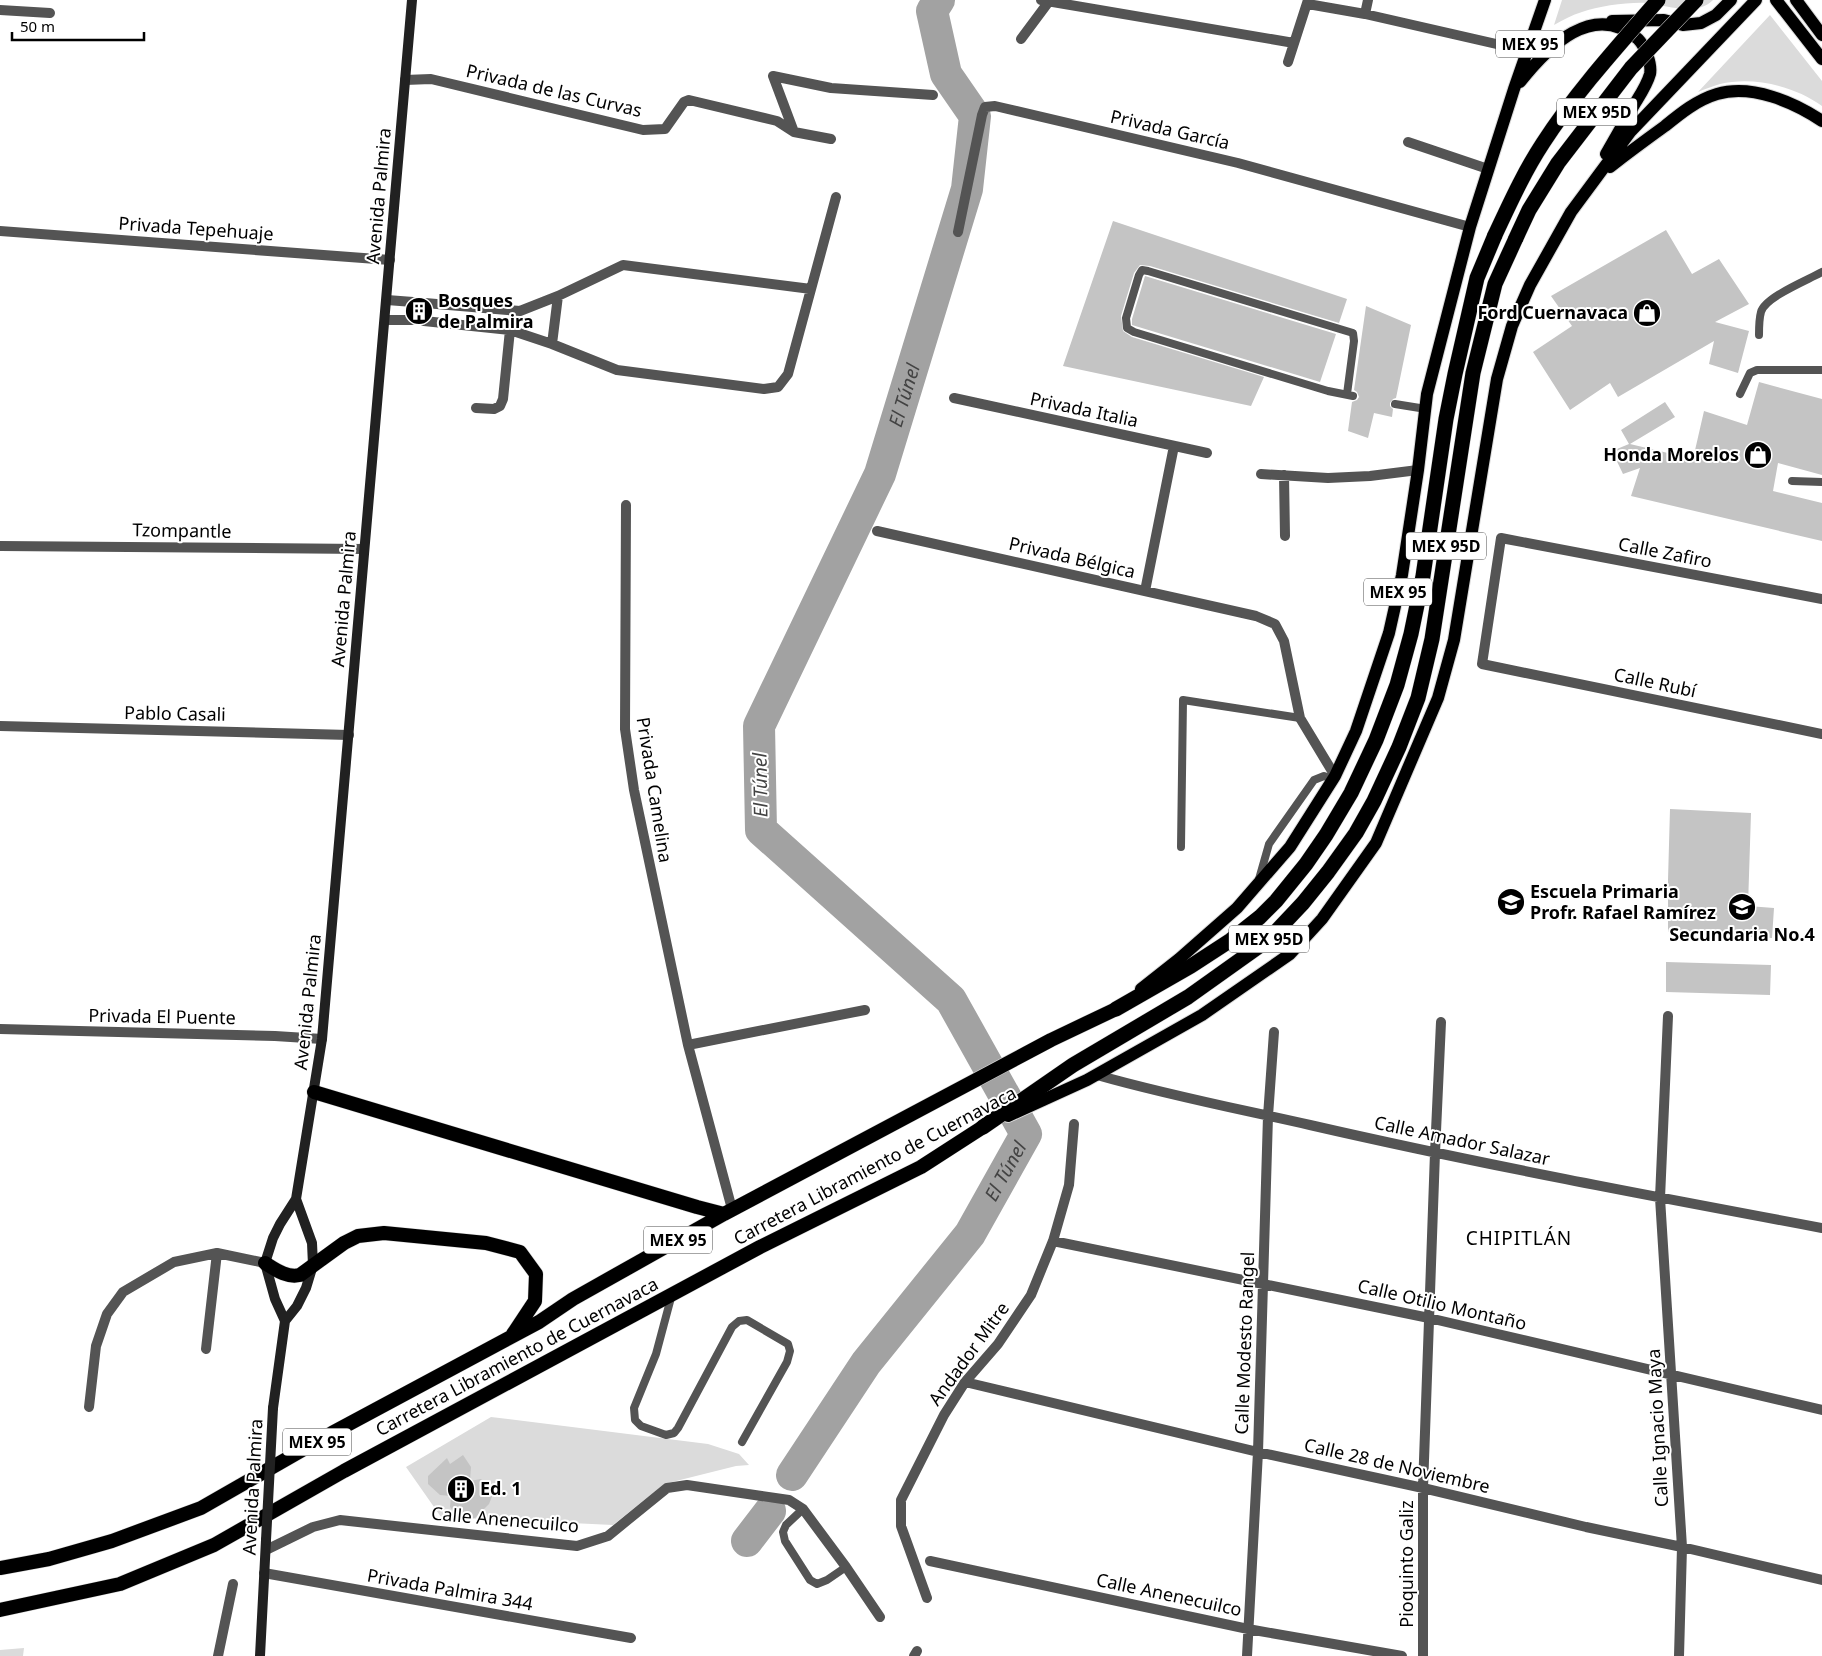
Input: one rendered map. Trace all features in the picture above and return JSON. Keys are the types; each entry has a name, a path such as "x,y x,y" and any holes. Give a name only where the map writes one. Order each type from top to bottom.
{"highway":[{"name":"MEX 95D","path":"1116,1009 1231,940 1260,917 1276,901 1306,864 1351,793 1376,740 1394,694 1412,634 1423,576 1446,420 1477,278 1516,191 1543,143 1579,94 1658,0"},
{"name":"MEX 95D","path":"983,1127 1073,1065 1188,997 1268,940 1308,897 1356,833 1374,801 1418,698 1432,639 1473,373 1495,284 1529,210 1558,163 1631,68 1696,0"},
{"name":"Carretera Libramiento de Cuernavaca","path":"0,1568 49,1559 112,1541 201,1508 332,1434 539,1322 573,1299 728,1212 1051,1040 1116,1009"},
{"path":"314,1092 697,1207 728,1212"},
{"name":"Carretera Libramiento de Cuernavaca","path":"0,1610 120,1584 214,1545 353,1467 672,1294 921,1167 983,1127"},
{"path":"265,1263 286,1275 293,1276 300,1274 344,1243 358,1236 384,1233 486,1243 520,1252 536,1274 535,1301 511,1336"}],"main road":[{"name":"Avenida Palmira","path":"265,1263 273,1238 296,1200 322,1039 412,0"},
{"name":"Carretera Libramiento de Cuernavaca","path":"1116,1009 1186,953 1237,908 1290,847 1334,778 1356,731 1389,633 1402,575 1427,394 1470,227 1514,89 1545,0"},
{"path":"1514,89 1538,60 1561,38 1584,25 1605,22 1664,20 1682,25 1701,22 1716,15 1730,0"},
{"name":"Carretera Libramiento de Cuernavaca","path":"983,1127 1092,1077 1202,1015 1290,954 1322,919 1376,843 1420,745 1438,698 1454,640 1497,379 1512,326 1533,278 1571,212 1632,131 1756,0"},
{"path":"1776,0 1822,59"},
{"path":"1796,0 1822,35"},
{"path":"1571,212 1642,92 1650,73 1648,56 1639,40 1622,28 1605,22"},
{"path":"1598,177 1694,104 1718,94 1762,93 1801,108 1822,121"},
{"name":"Avenida Palmira","path":"260,1656 274,1408 285,1321 297,1306 306,1288 312,1265 312,1243 296,1200"},
{"path":"265,1263 275,1299 285,1321"}],"street":[{"path":"23,11 24,0"},
{"path":"1021,38 1047,0 1294,44"},
{"path":"1365,14 1368,0"},
{"path":"1288,62 1308,2 1528,51"},
{"path":"0,10 50,13"},
{"path":"794,132 773,76 830,88 933,95"},
{"name":"Privada de las Curvas","path":"405,80 431,79 643,130 666,129 684,102 689,100 777,121 794,132 831,139"},
{"name":"Privada García","path":"958,232 982,115 985,108 995,106 1238,163 1470,227"},
{"path":"1408,142 1488,169"},
{"path":"424,321 510,330 552,344 617,370 764,388 778,387 788,374 836,197"},
{"name":"Privada Tepehuaje","path":"0,232 390,260"},
{"path":"425,303 520,311 558,296 622,265 811,289"},
{"path":"552,344 558,296"},
{"path":"387,300 413,302"},
{"path":"385,320 412,320"},
{"path":"476,408 494,409 500,406 503,399 510,330"},
{"name":"Privada Italia","path":"954,398 1207,453"},
{"name":"Privada Bélgica","path":"877,531 1146,591 1174,446"},
{"path":"1261,474 1328,478 1370,476 1418,470"},
{"path":"1284,475 1286,536"},
{"name":"Privada Camelina","path":"626,505 625,729 634,790 688,1045 728,1212"},
{"name":"Calle Zafiro","path":"1482,664 1501,538 1822,599"},
{"name":"Tzompantle","path":"0,546 364,549"},
{"path":"1146,591 1256,616 1275,624 1284,641 1300,718 1334,778"},
{"name":"Calle Rubí","path":"1482,664 1822,734"},
{"name":"Pablo Casali","path":"0,726 349,735"},
{"path":"688,1045 865,1010"},
{"name":"Calle Ignacio Maya","path":"1668,1016 1660,1198 1682,1547 1679,1656"},
{"name":"Pioquinto Galiz","path":"1424,1656 1423,1488 1441,1022"},
{"name":"Privada El Puente","path":"0,1029 274,1036 322,1039"},
{"name":"Calle Modesto Rangel","path":"1247,1656 1258,1452 1268,1116 1274,1032"},
{"name":"Calle Amador Salazar","path":"1092,1077 1435,1153 1822,1228"},
{"name":"Andador Mitre","path":"927,1598 900,1526 901,1500 944,1415 965,1382 998,1344 1031,1295 1053,1241 1069,1186 1074,1124"},
{"name":"Calle Otilio Montaño","path":"1053,1241 1429,1318 1822,1410"},
{"path":"89,1407 96,1346 107,1314 123,1292 174,1262 218,1253 265,1263"},
{"path":"206,1349 218,1253"},
{"name":"Calle 28 de Noviembre","path":"965,1382 1258,1452 1822,1580"},
{"name":"Calle Anenecuilco","path":"266,1545 313,1527 340,1520 578,1546 608,1536 666,1488 687,1485 789,1500 803,1509 880,1617"},
{"name":"Calle Anenecuilco","path":"930,1561 1248,1629 1402,1656"},
{"name":"Privada Palmira 344","path":"264,1573 631,1638"},
{"path":"218,1656 233,1584"}],"lane":[{"path":"1142,270 1148,271 1353,333 1350,395 1328,391 1134,332 1128,328 1126,318 1139,275 1142,270"},
{"path":"1759,335 1761,311 1764,305 1822,272"},
{"path":"1740,394 1750,373 1757,370 1822,370"},
{"path":"1394,404 1426,409"},
{"path":"1792,481 1822,482"},
{"path":"1181,847 1183,700 1300,718"},
{"path":"1258,882 1269,844 1314,780 1324,776 1334,778"},
{"path":"672,1294 656,1354 634,1408 635,1420 641,1426 666,1435 674,1433 732,1327 739,1321 747,1320 788,1344 790,1351 787,1362 742,1442"},
{"path":"803,1509 786,1525 783,1532 785,1541 810,1580 817,1584 846,1567"}],"shaded area":[{"path":"1562,0 1713,0 1699,8 1690,9 1647,3 1614,5 1578,13 1554,25"},
{"path":"1770,15 1822,81 1822,106 1787,88 1760,82 1746,81 1720,84 1698,92"},
{"path":"491,1417 708,1444 739,1454 749,1465 736,1466 664,1484 613,1525 441,1517 406,1467"},
{"path":"24,1648 23,1656 0,1656 0,1650"}],"building":[{"path":"1113,221 1347,299 1339,323 1150,266 1140,265 1134,273 1121,316 1123,331 1132,337 1264,377 1251,406 1063,366"},
{"name":"Ford Cuernavaca","path":"1666,230 1692,274 1719,259 1749,304 1715,322 1749,331 1738,373 1709,364 1714,341 1618,397 1610,383 1570,410 1533,352 1572,326 1551,296"},
{"path":"1145,276 1336,334 1320,382 1132,325 1132,319"},
{"path":"1366,306 1411,325 1396,398 1390,403 1393,409 1392,417 1374,413 1368,438 1348,431 1352,402 1359,397 1354,390"},
{"name":"Honda Morelos","path":"1759,382 1822,399 1822,475 1778,463 1773,491 1822,503 1822,541 1631,496 1640,468 1623,474 1612,451 1629,444 1621,430 1665,402 1675,417 1630,444 1693,459 1704,411 1747,425"},
{"path":"1670,809 1751,813 1748,906 1774,908 1772,938 1668,932"},
{"path":"1666,962 1771,965 1770,995 1666,992"},
{"name":"Ed. 1","path":"463,1455 471,1467 470,1481 481,1479 493,1494 489,1504 475,1518 462,1520 450,1507 451,1496 440,1495 428,1484 428,1476 447,1458 450,1464"}],"waterway":[{"name":"El Túnel","path":"792,1475 866,1363 970,1234 1026,1134 951,1000 761,830 759,726 880,474 967,189 975,116 946,74 932,11 939,0"},
{"name":"El Túnel","path":"747,1541 770,1511"}],"place":[{"name":"Bosques de Palmira","path":"419,311"},
{"name":"Ford Cuernavaca","path":"1647,313"},
{"name":"Honda Morelos","path":"1758,455"},
{"name":"Escuela Primaria Profr. Rafael Ramírez","path":"1511,902"},
{"name":"Secundaria No.4","path":"1742,907"},
{"name":"Ed. 1","path":"461,1489"}],"district":[{"name":"CHIPITLÁN","path":"1519,1238"}]}
